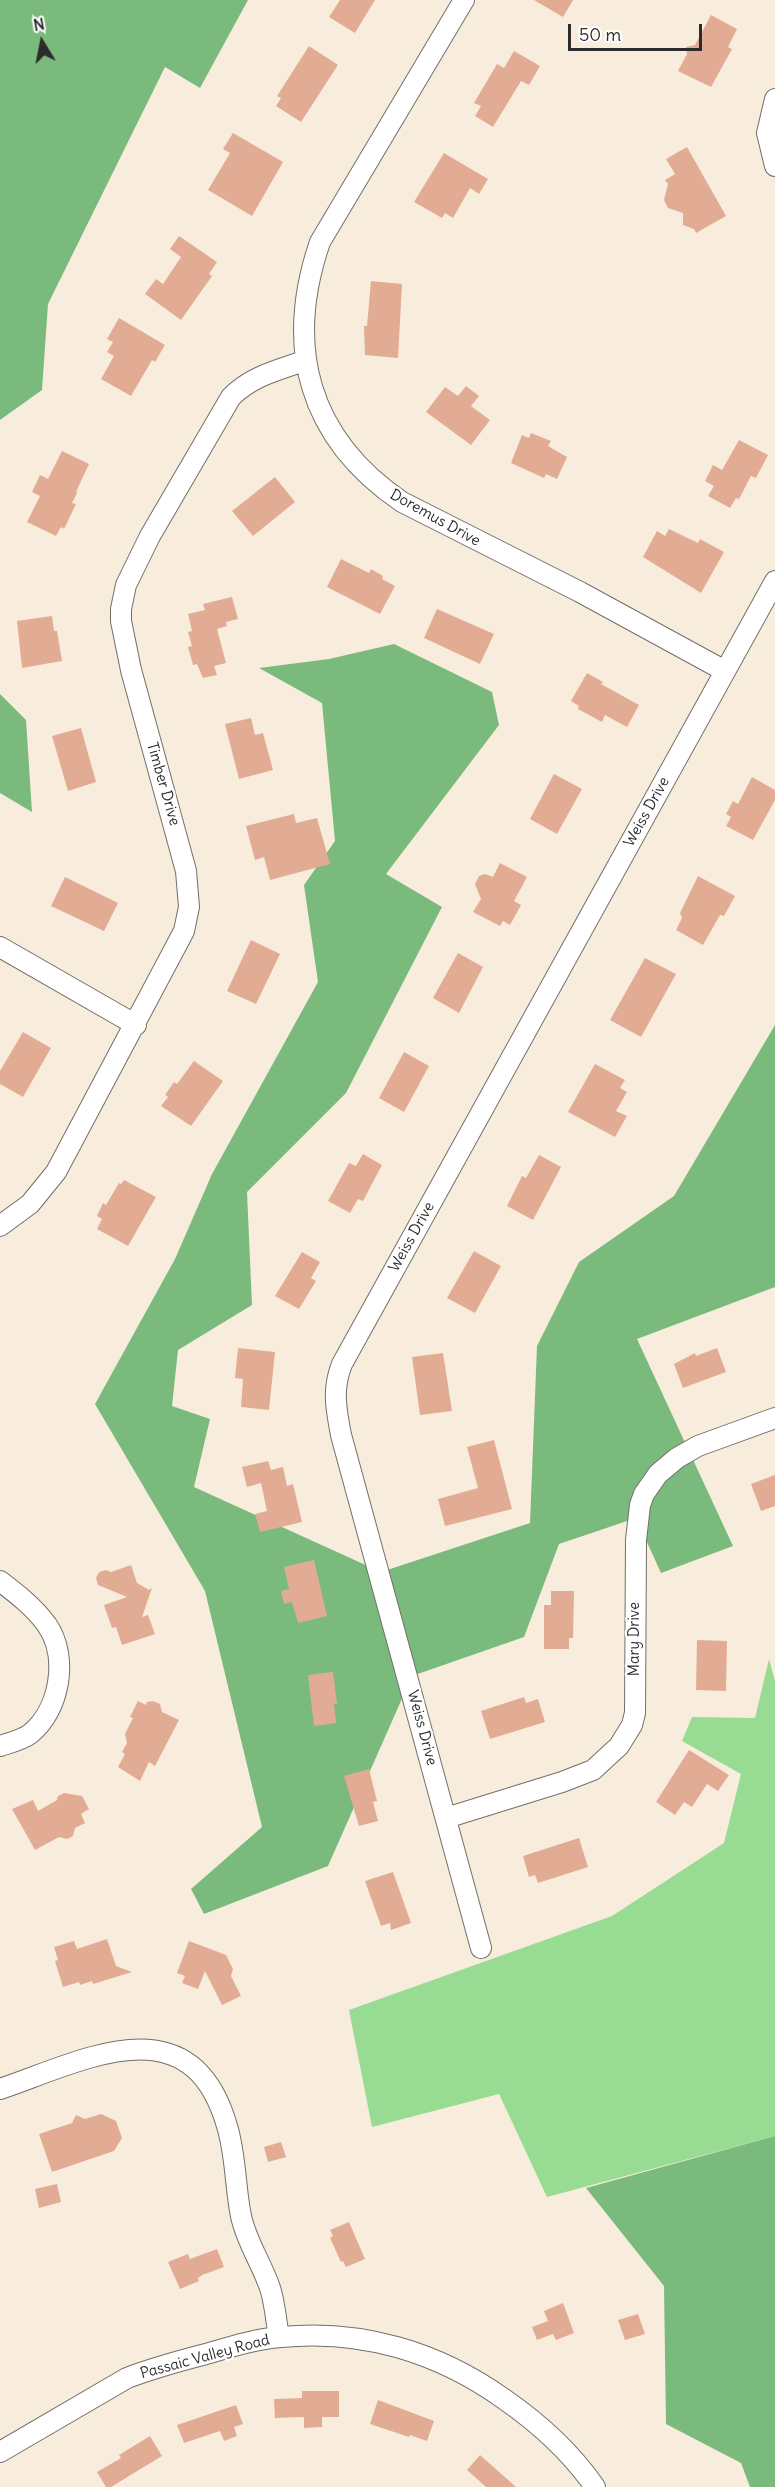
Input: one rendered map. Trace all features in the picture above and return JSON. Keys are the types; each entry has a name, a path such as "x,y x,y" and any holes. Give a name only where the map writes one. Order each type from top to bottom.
{"street":[{"name":"Doremus Drive","path":"464,0 320,242 312,265 302,337 304,361 311,385 331,431 350,457 376,484 402,502 580,592 725,671"},
{"path":"775,99 767,133 775,166"},
{"name":"Timber Drive","path":"0,1226 30,1204 56,1172 184,931 189,895 182,849 131,670 121,621 123,597 150,536 228,402 240,388 255,379 304,361"},
{"name":"Weiss Drive","path":"481,1948 341,1435 334,1399 337,1375 353,1342 775,581"},
{"path":"0,947 136,1025"},
{"name":"Mary Drive","path":"446,1818 562,1782 592,1770 619,1746 632,1725 635,1713 636,1540 640,1505 644,1494 658,1474 677,1458 698,1446 775,1418"},
{"path":"0,1581 33,1607 48,1626 53,1637 59,1673 55,1697 45,1719 28,1736 0,1746"},
{"path":"0,2089 69,2065 130,2048 166,2052 197,2071 217,2101 226,2123 242,2223 270,2289 279,2337"},
{"name":"Passaic Valley Road","path":"0,2452 127,2378 150,2369 243,2344 279,2337 315,2335 352,2337 423,2354 488,2387 555,2438 580,2465 595,2487"}],"green space":[{"path":"0,0 248,0 200,88 165,67 48,304 42,390 0,420"},
{"path":"394,644 492,692 499,725 386,874 442,907 346,1093 247,1192 252,1305 178,1350 172,1406 210,1419 194,1487 381,1572 530,1523 537,1346 579,1262 674,1196 775,1025 775,1287 637,1339 733,1546 661,1573 636,1518 559,1544 524,1637 412,1676 328,1866 204,1914 191,1889 262,1827 205,1591 95,1404 175,1259 212,1174 318,982 304,885 335,841 322,703 259,668 329,659"},
{"path":"0,694 26,720 32,812 0,793"},
{"path":"769,1659 775,1681 775,2136 547,2197 499,2094 372,2127 349,2010 612,1916 724,1843 741,1774 682,1741 692,1717 755,1718"},
{"path":"775,2136 775,2487 750,2487 741,2463 666,2424 664,2286 586,2188"}],"building":[{"path":"340,0 375,0 355,33 329,17"},
{"path":"534,0 573,0 563,17"},
{"path":"711,15 737,29 728,47 732,49 711,87 678,71 687,54 686,47 695,45"},
{"path":"309,46 338,65 301,122 276,106 281,98 277,96"},
{"path":"514,51 540,66 529,85 521,81 493,127 475,116 481,106 474,103 497,64 504,68"},
{"path":"233,133 283,162 252,216 208,190 230,153 223,149"},
{"path":"687,147 726,216 696,233 694,229 683,225 683,213 668,208 664,200 668,184 665,180 675,174 666,159"},
{"path":"444,153 488,179 479,194 470,188 453,218 445,213 442,218 414,202"},
{"path":"179,236 217,262 209,274 212,276 181,320 145,294 156,279 163,284 181,257 170,249"},
{"path":"371,281 402,284 398,358 365,355 364,326 367,326"},
{"path":"119,318 165,345 155,362 152,360 131,396 101,379 114,356 107,352 113,342 107,339"},
{"path":"466,386 479,396 471,406 490,420 471,445 426,412 445,387 458,396"},
{"path":"531,433 551,441 548,446 567,457 557,479 546,474 544,478 511,463 522,435 529,438"},
{"path":"739,440 768,455 756,478 751,476 739,499 736,498 730,508 708,496 714,486 705,481 713,465 722,470"},
{"path":"62,451 89,464 72,503 76,504 64,529 61,527 56,536 27,522 40,496 32,492 40,475 48,479"},
{"path":"275,477 295,502 253,536 232,511"},
{"path":"669,529 698,543 700,539 724,552 701,593 643,557 657,531 665,536"},
{"path":"341,559 369,573 371,569 383,576 382,579 395,586 380,614 327,587"},
{"path":"232,597 238,619 226,622 227,626 217,629 226,663 214,666 217,675 203,678 197,664 193,665 188,647 192,646 188,632 192,631 188,614 205,610 203,604"},
{"path":"437,609 494,634 480,664 424,638"},
{"path":"52,616 62,661 22,668 17,621"},
{"path":"587,673 603,682 601,684 639,705 627,727 605,715 602,722 578,709 579,706 571,701"},
{"path":"251,718 255,735 263,733 273,770 239,779 225,724"},
{"path":"81,728 96,782 68,791 52,736"},
{"path":"554,774 582,789 557,834 530,819"},
{"path":"752,777 775,790 775,800 753,840 726,826 731,817 726,814 733,801 738,804"},
{"path":"294,814 296,823 317,818 330,864 270,880 264,857 255,860 246,826"},
{"path":"500,863 527,877 514,901 521,905 510,925 503,921 500,926 473,912 481,899 475,884 479,876 485,874 493,877"},
{"path":"698,876 735,896 724,916 720,915 703,945 676,930 682,918 680,913"},
{"path":"65,877 118,903 104,931 51,906"},
{"path":"251,940 280,954 256,1004 227,991"},
{"path":"458,953 483,967 459,1013 433,998"},
{"path":"645,958 676,974 641,1037 610,1020"},
{"path":"23,1032 51,1048 23,1097 0,1084 0,1071"},
{"path":"404,1052 429,1066 404,1112 379,1098"},
{"path":"194,1061 223,1081 191,1126 161,1106 168,1097 165,1095 174,1082 177,1084"},
{"path":"595,1064 625,1080 620,1088 627,1092 616,1111 627,1116 615,1137 568,1112"},
{"path":"363,1154 382,1165 363,1201 358,1199 350,1213 328,1201 349,1163 356,1166"},
{"path":"539,1155 561,1167 533,1220 507,1206 522,1176 526,1178"},
{"path":"124,1180 156,1197 128,1246 97,1229 102,1219 97,1216 103,1203 106,1205 119,1183 121,1184"},
{"path":"474,1251 501,1266 475,1313 447,1298"},
{"path":"302,1252 320,1262 311,1278 316,1281 299,1309 275,1296"},
{"path":"238,1348 275,1352 269,1410 241,1407 243,1379 235,1378"},
{"path":"717,1348 726,1372 683,1388 674,1364 695,1353 696,1356"},
{"path":"443,1353 452,1411 420,1415 412,1357"},
{"path":"494,1440 512,1509 445,1526 438,1499 478,1488 467,1447"},
{"path":"268,1461 271,1470 283,1467 287,1486 293,1484 302,1522 260,1532 255,1514 267,1511 261,1483 247,1487 242,1467"},
{"path":"775,1475 775,1506 761,1511 751,1484"},
{"path":"314,1560 327,1616 298,1623 292,1602 284,1604 281,1591 289,1589 284,1567"},
{"path":"131,1565 137,1583 149,1590 152,1588 142,1617 148,1615 155,1634 122,1645 116,1627 112,1628 104,1605 127,1597 98,1585 96,1578 99,1572 106,1570 111,1572"},
{"path":"551,1591 574,1591 573,1638 569,1638 569,1649 544,1649 544,1605 551,1605"},
{"path":"697,1640 727,1641 726,1691 696,1690"},
{"path":"333,1672 337,1704 334,1704 336,1723 314,1726 308,1675"},
{"path":"524,1697 526,1703 538,1699 545,1722 490,1739 481,1711"},
{"path":"138,1701 146,1705 147,1702 153,1701 160,1704 162,1712 179,1720 155,1766 149,1762 140,1781 118,1767 125,1754 122,1752 127,1743 125,1734 133,1718 130,1717"},
{"path":"689,1750 729,1775 718,1791 707,1784 692,1807 684,1802 675,1815 656,1802"},
{"path":"369,1769 377,1801 373,1802 378,1821 359,1826 344,1776"},
{"path":"64,1793 82,1796 89,1809 81,1814 85,1823 75,1828 73,1836 67,1839 59,1837 35,1850 12,1809 33,1800 38,1811"},
{"path":"579,1838 588,1867 538,1883 535,1875 529,1877 523,1856"},
{"path":"393,1872 411,1923 391,1930 390,1923 381,1926 365,1881"},
{"path":"107,1939 116,1966 132,1972 93,1984 92,1981 80,1985 79,1982 63,1987 55,1961 58,1960 54,1947 74,1941 77,1949"},
{"path":"189,1941 226,1955 233,1969 231,1976 241,1996 222,2005 205,1971 198,1989 182,1983 185,1976 177,1973"},
{"path":"101,2114 116,2121 122,2138 114,2151 52,2172 39,2134 72,2123 76,2115 85,2119"},
{"path":"281,2142 286,2157 268,2162 264,2147"},
{"path":"57,2184 61,2202 39,2208 35,2189"},
{"path":"349,2222 365,2259 346,2267 343,2261 341,2262 330,2238 333,2236 330,2230"},
{"path":"217,2249 224,2267 202,2275 198,2278 199,2281 180,2289 168,2262 188,2254 190,2259"},
{"path":"563,2303 574,2333 556,2340 553,2334 537,2340 532,2327 548,2321 544,2311"},
{"path":"638,2314 645,2334 625,2340 618,2320"},
{"path":"302,2391 339,2391 339,2417 322,2417 322,2427 304,2428 304,2417 275,2418 274,2399 302,2398"},
{"path":"378,2400 434,2421 427,2441 370,2424"},
{"path":"236,2405 243,2424 234,2427 237,2436 224,2441 220,2431 184,2443 177,2425"},
{"path":"150,2436 162,2456 111,2487 106,2487 97,2472 121,2458 119,2455"},
{"path":"480,2455 516,2487 486,2487 467,2470"}]}
